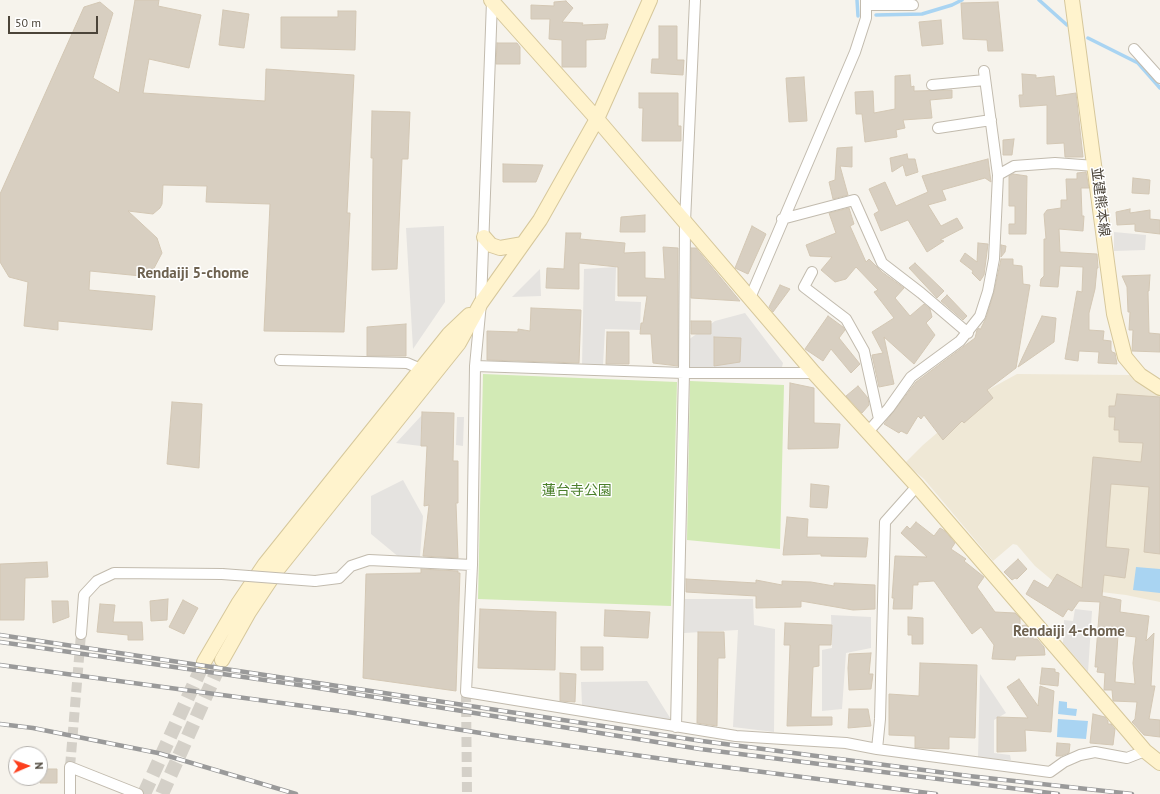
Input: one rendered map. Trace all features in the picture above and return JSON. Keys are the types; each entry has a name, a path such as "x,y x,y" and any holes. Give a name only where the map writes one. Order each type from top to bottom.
{"street":[{"path":"491,0 596,119 814,373 867,433 917,486 1145,751 1160,763"},
{"path":"491,0 484,237 481,304 475,366 472,565 466,692 736,736 846,743 877,749 1050,772 1064,762 1080,755 1096,752 1127,758 1145,751"},
{"path":"222,660 249,612 277,570 458,343 481,304 540,220 596,119 650,0"},
{"path":"676,727 684,373 685,222 695,0"},
{"name":"並建熊本線","path":"1072,0 1114,314 1125,357 1140,375 1160,388"},
{"path":"750,298 782,219 855,52 866,18 866,3 913,5"},
{"path":"1134,49 1160,78"},
{"path":"867,433 889,408 911,377 956,345 968,333 980,316 988,290 994,259 998,175 985,76 932,86"},
{"path":"938,128 991,120"},
{"path":"998,175 1014,166 1054,163 1095,166"},
{"path":"782,219 854,200 882,263 921,293 968,333"},
{"path":"484,237 491,245 500,248 523,244"},
{"path":"812,272 804,288 846,319 864,351 879,419"},
{"path":"204,662 238,604 265,564 449,334 481,304"},
{"path":"280,360 407,363 421,369"},
{"path":"475,366 684,373 814,373"},
{"path":"877,749 880,719 885,522 917,486"},
{"path":"81,634 84,595 97,581 114,573 222,574 315,581 339,578 351,566 369,560 472,565"},
{"path":"70,794 70,767 138,794"}],"shaded area":[{"path":"444,226 445,302 413,349 406,228"},
{"path":"1114,232 1146,235 1145,250 1114,251"},
{"path":"616,267 615,301 641,302 640,330 605,329 603,365 582,366 584,269"},
{"path":"540,269 541,296 512,297"},
{"path":"745,313 783,363 782,367 689,369 688,340 715,321"},
{"path":"1017,374 1131,375 1138,382 1160,394 1160,602 1126,595 1101,592 1053,581 1035,566 1017,545 1013,544 993,561 924,479 905,463 923,445 986,391"},
{"path":"422,415 421,446 396,443"},
{"path":"457,417 464,417 463,446 456,445"},
{"path":"403,480 423,516 420,557 400,558 371,534 371,496"},
{"path":"685,599 753,599 754,625 775,629 774,732 733,727 738,630 684,633"},
{"path":"1075,609 1092,611 1088,672 1063,643 1064,620 1073,621"},
{"path":"831,615 871,617 871,648 846,653 842,709 822,711 822,650 832,648"},
{"path":"980,674 1006,713 994,720 994,753 1010,755 1011,760 978,758"},
{"path":"647,681 672,721 582,705 581,682"}],"green space":[{"name":"蓮台寺公園","path":"483,374 677,382 671,606 478,599"},
{"path":"690,381 784,385 780,549 687,540"}],"water":[{"path":"1136,567 1160,569 1160,593 1133,590"},
{"path":"1059,701 1067,702 1067,708 1077,709 1076,716 1058,714"},
{"path":"1058,719 1088,721 1086,739 1057,737"}],"building":[{"path":"135,0 159,0 158,6 201,15 189,68 149,59 143,93 265,101 266,69 354,75 347,213 350,213 344,332 264,331 270,204 206,202 207,186 163,185 162,204 153,214 128,211 157,238 162,253 152,272 141,276 90,271 89,290 155,296 152,330 58,321 58,330 24,326 28,282 9,277 0,262 0,194 84,7 100,2 113,13 93,78 119,93"},
{"path":"566,1 573,8 562,22 583,23 582,25 608,24 605,39 586,40 586,67 562,67 562,40 549,39 550,19 531,19 531,5 554,6 554,2"},
{"path":"998,2 1003,51 988,51 987,40 963,39 961,3"},
{"path":"223,10 249,14 244,48 219,45"},
{"path":"338,11 356,11 355,50 281,48 281,17 338,17"},
{"path":"941,20 943,44 922,46 919,22"},
{"path":"659,26 677,26 677,60 684,60 683,75 651,73 652,59 659,59"},
{"path":"497,43 517,43 520,47 520,64 496,64"},
{"path":"1022,74 1036,75 1036,78 1054,76 1056,96 1076,93 1083,157 1065,157 1064,143 1047,144 1047,105 1020,107 1019,95 1023,95"},
{"path":"910,75 911,87 914,86 914,91 952,90 952,98 930,100 932,118 903,120 905,128 896,130 897,137 865,142 862,114 856,114 855,92 873,91 874,113 895,109 895,76"},
{"path":"804,77 807,121 789,122 786,78"},
{"path":"639,93 678,93 678,126 681,126 681,141 642,141 643,108 639,108"},
{"path":"372,111 410,112 408,159 402,159 397,269 372,270"},
{"path":"1014,139 1012,155 1003,155 1003,140"},
{"path":"852,147 852,167 840,166 848,195 833,199 829,182 835,180 837,148"},
{"path":"907,154 908,159 915,159 918,172 906,176 903,165 892,172 890,158"},
{"path":"988,159 991,182 985,178 942,190 946,200 928,205 941,226 957,218 963,228 940,240 944,241 927,252 908,220 881,231 874,214 879,211 869,189 885,182 896,206 928,192 922,176"},
{"path":"503,164 543,165 536,182 503,182"},
{"path":"1086,172 1089,188 1081,188 1082,216 1084,216 1083,231 1059,229 1060,252 1097,254 1098,268 1089,313 1089,330 1104,331 1103,340 1111,341 1111,350 1115,353 1117,364 1098,363 1099,352 1079,351 1078,361 1065,359 1077,291 1082,292 1083,267 1060,266 1058,287 1040,286 1041,279 1044,276 1044,239 1046,239 1044,214 1047,210 1061,208 1061,200 1067,200 1066,179 1077,179 1077,173"},
{"path":"1013,174 1027,176 1026,234 1009,234 1009,224 1015,224 1015,206 1009,206 1009,176"},
{"path":"1133,178 1150,180 1149,194 1132,193"},
{"path":"849,208 854,224 850,226 866,262 869,259 882,272 904,288 895,298 910,316 924,304 930,309 932,317 926,323 935,335 914,364 884,337 894,384 879,387 872,355 883,353 872,332 894,318 874,292 878,290 856,267 846,279 835,282 821,270 832,257 810,256 806,245 836,233 829,213"},
{"path":"1130,209 1130,213 1150,210 1150,219 1160,220 1160,234 1135,231 1135,224 1117,225 1116,212"},
{"path":"645,215 645,232 620,232 621,217"},
{"path":"752,226 766,234 748,274 735,268"},
{"path":"566,233 581,233 580,239 625,243 624,253 645,252 645,278 665,279 663,247 678,248 678,366 653,363 651,334 640,334 647,296 618,296 618,267 579,263 579,289 546,288 547,268 564,269"},
{"path":"978,243 988,244 984,275 980,281 972,273 973,271 960,261 965,253 977,262"},
{"path":"1001,245 1006,246 1005,252 1001,257"},
{"path":"691,248 696,248 740,301 691,298"},
{"path":"1001,259 1013,259 1013,265 1022,266 1023,284 1030,285 1016,368 987,390 993,398 964,423 962,421 943,440 924,415 921,419 918,416 907,434 901,431 899,433 884,424 916,382 975,338 977,330 979,328 980,330 986,318 994,292"},
{"path":"915,263 944,291 937,298 909,268"},
{"path":"1150,275 1148,291 1149,333 1160,334 1160,352 1132,351 1133,330 1129,330 1130,312 1128,312 1127,287 1122,276"},
{"path":"780,285 790,289 773,312 769,307"},
{"path":"947,295 967,316 963,320 941,301"},
{"path":"531,308 581,310 579,363 487,360 487,331 518,332 518,329 530,331"},
{"path":"828,316 845,330 839,338 860,364 851,373 831,349 823,361 805,349"},
{"path":"1042,316 1056,318 1054,342 1018,367"},
{"path":"691,321 711,321 711,334 691,334"},
{"path":"406,324 406,356 367,356 367,327"},
{"path":"607,332 629,332 629,364 606,364"},
{"path":"714,337 741,338 740,362 714,366"},
{"path":"790,383 814,388 814,423 840,424 838,448 788,449"},
{"path":"858,386 868,398 869,405 862,413 846,396"},
{"path":"1117,394 1160,397 1160,554 1144,552 1149,487 1111,484 1106,547 1129,549 1125,578 1104,575 1102,596 1121,600 1120,612 1149,616 1146,641 1154,633 1151,686 1155,686 1149,719 1160,720 1160,737 1144,735 1132,722 1135,719 1137,702 1113,701 1112,690 1104,690 1105,673 1097,672 1098,667 1095,667 1100,602 1079,601 1072,611 1068,609 1063,617 1026,594 1034,580 1048,588 1057,574 1082,588 1093,457 1141,462 1143,443 1119,442 1119,430 1114,430 1115,417 1109,417 1109,406 1115,406","holes":["1118,635 1136,637 1133,663 1135,684 1115,682"]},
{"path":"172,402 202,404 199,468 167,464"},
{"path":"422,412 454,413 453,461 458,461 458,503 456,503 458,558 423,556 429,505 424,506 427,446 421,446"},
{"path":"811,484 829,486 827,508 810,507"},
{"path":"787,517 808,519 807,537 868,538 866,557 821,556 821,554 783,555"},
{"path":"916,522 934,536 940,528 945,531 955,543 951,549 966,559 964,561 984,577 977,587 995,612 1015,613 1020,618 1020,626 1026,625 1033,633 1033,639 1037,639 1044,647 1045,655 1016,656 1015,660 992,659 994,645 981,627 972,634 934,581 918,582 918,585 913,585 912,609 893,609 894,598 892,598 895,556 927,557 901,533 907,526 910,529"},
{"path":"1018,559 1027,569 1017,579 1015,578 1012,580 1004,572"},
{"path":"47,562 48,577 25,578 24,620 0,620 0,564"},
{"path":"421,569 458,571 458,573 460,573 456,691 363,678 366,574 421,573"},
{"path":"686,579 756,583 756,580 782,585 782,581 811,582 834,586 834,583 875,585 875,609 853,610 801,601 801,607 756,608 756,596 686,592"},
{"path":"168,599 167,620 151,621 150,601"},
{"path":"183,600 198,608 184,634 169,627"},
{"path":"52,601 68,601 69,617 53,623"},
{"path":"100,604 115,605 113,622 142,622 143,640 128,640 128,635 97,632"},
{"path":"480,609 556,612 555,670 478,668"},
{"path":"605,610 650,612 648,638 604,636"},
{"path":"908,617 923,618 923,644 912,644 912,635 908,635"},
{"path":"785,623 832,625 831,645 819,645 819,666 813,667 811,717 832,717 832,725 787,726 790,645 784,645"},
{"path":"698,632 724,632 725,658 718,658 717,726 697,723"},
{"path":"581,647 603,647 603,670 581,670"},
{"path":"871,653 869,674 873,674 871,689 849,690 849,654"},
{"path":"920,663 977,665 975,738 949,737 949,749 915,748 915,736 889,735 889,694 919,696"},
{"path":"1042,668 1055,669 1055,672 1059,673 1058,686 1040,684"},
{"path":"560,673 576,674 575,702 560,701"},
{"path":"1019,679 1038,706 1040,686 1054,691 1051,732 1025,730 1026,751 997,752 997,717 1028,718 1007,687"},
{"path":"849,709 868,709 871,726 848,728"},
{"path":"1093,714 1105,717 1108,724 1111,724 1115,729 1113,745 1090,743"},
{"path":"1057,743 1070,744 1069,753 1056,756"},
{"path":"48,769 57,769 57,783 48,783"}],"waterway":[{"path":"857,0 858,16"},
{"path":"876,15 922,14 952,5 962,0"},
{"path":"1039,0 1067,25"},
{"path":"1088,38 1138,63 1160,88"}],"tunnel":[{"path":"70,767 81,634"},
{"path":"162,794 222,660"},
{"path":"144,794 204,662"},
{"path":"466,692 467,794"}],"railway":[{"path":"0,635 702,741 969,776 1132,794"},
{"path":"0,642 299,685 700,749 1058,794"},
{"path":"0,665 348,712 506,737 692,763 936,794"},
{"path":"0,724 33,728 158,753 296,794"}],"district":[{"name":"Rendaiji 5-chome","path":"193,274"},
{"name":"Rendaiji 4-chome","path":"1069,632"}]}
